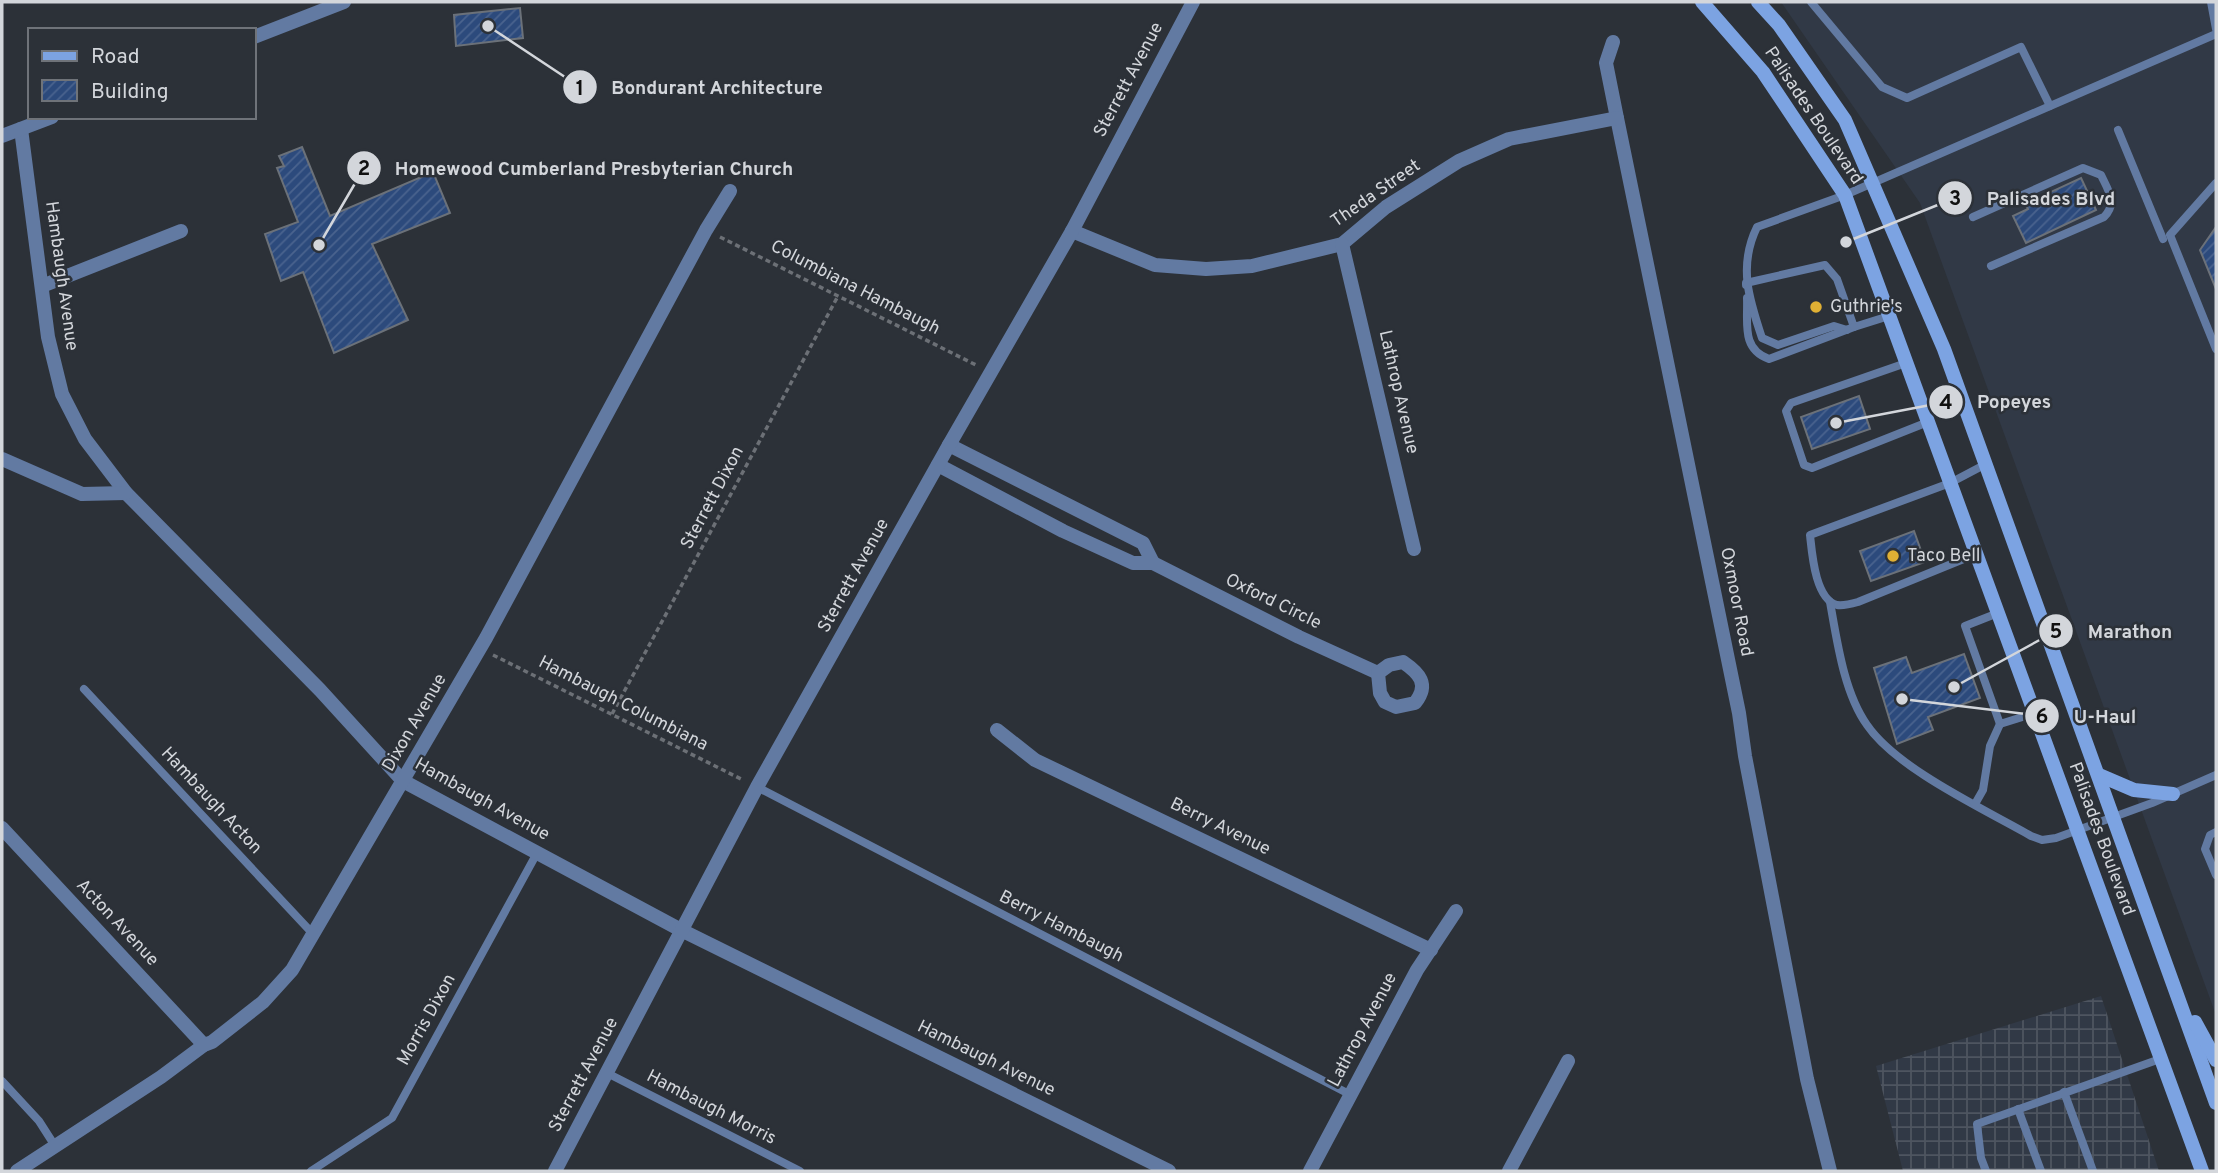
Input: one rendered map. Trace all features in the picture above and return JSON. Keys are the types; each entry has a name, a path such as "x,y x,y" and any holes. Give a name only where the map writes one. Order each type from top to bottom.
{"main road":[{"name":"Palisades Boulevard","path":"1702,2 1763,72 1845,195 2202,1171"},
{"name":"Palisades Boulevard","path":"1758,2 1779,25 1845,120 1944,349 2216,1103"},
{"path":"2099,775 2134,790 2172,794"},
{"path":"2176,989 2216,1060"}],"street":[{"path":"256,36 344,2"},
{"name":"Sterrett Avenue","path":"555,1171 757,787 948,445 1072,231 1193,2"},
{"name":"Oxmoor Road","path":"1613,42 1606,64 1739,713 1807,1079 1830,1171"},
{"name":"Theda Street","path":"1072,231 1155,265 1206,269 1252,266 1342,244 1386,207 1459,161 1509,139 1617,118"},
{"path":"2,136 47,119"},
{"name":"Hambaugh Avenue","path":"21,129 48,337 62,394 85,439 126,493 320,690 403,781 681,930 1169,1171"},
{"name":"Dixon Avenue","path":"17,1171 212,1042 263,1002 292,970 486,638 706,230 730,191"},
{"path":"42,286 181,231"},
{"name":"Lathrop Avenue","path":"1342,244 1414,549"},
{"name":"Oxford Circle","path":"948,445 1143,543 1153,563"},
{"path":"2,459 82,494 126,493"},
{"name":"Oxford Circle","path":"939,465 1063,531 1133,563 1153,563 1378,673"},
{"path":"1063,531 1075,509"},
{"name":"Berry Avenue","path":"997,730 1035,760 1431,950"},
{"name":"Acton Avenue","path":"2,828 204,1045"},
{"name":"Lathrop Avenue","path":"1310,1171 1431,950 1456,911"},
{"path":"1508,1171 1568,1061"}],"lane":[{"path":"1811,2 1882,87 1907,98 2021,47 2050,106"},
{"path":"1889,316 1769,359 1757,354 1749,343 1746,283 1749,244 1757,227 1845,195 2216,32 2211,2"},
{"path":"2118,130 2162,239"},
{"path":"1973,217 2083,168 2101,175 2111,194 2110,211 2104,217 1991,266"},
{"path":"2216,183 2170,235 2216,349"},
{"path":"1746,283 1825,265 1837,279 1850,328"},
{"path":"1746,283 1762,338 1778,345 1834,326 1850,328"},
{"path":"1906,363 1791,403 1786,411 1804,465 1812,468 1928,422"},
{"path":"1976,554 1858,602 1839,606 1823,595 1810,535 1950,483 1986,464"},
{"path":"1830,602 1846,676 1866,724 1896,755 1919,771 2031,836 2042,840 2078,831 2216,775"},
{"path":"1976,804 1983,790 1990,746 2000,724 1965,626 1998,613"},
{"name":"Hambaugh Acton","path":"85,689 314,935"},
{"path":"2000,724 2035,713"},
{"name":"Berry Hambaugh","path":"757,787 1351,1095"},
{"path":"2216,832 2210,835 2205,849 2216,875"},
{"name":"Morris Dixon","path":"311,1171 392,1118 537,853"},
{"path":"1986,1171 1981,1158 1977,1124 2160,1059"},
{"name":"Hambaugh Morris","path":"607,1073 800,1171"},
{"path":"2,1081 39,1121 55,1146"},
{"path":"2064,1092 2093,1171"},
{"path":"2018,1109 2041,1171"}],"path":[{"name":"Columbiana Hambaugh","path":"706,230 991,372"},
{"name":"Sterrett Dixon","path":"612,714 838,296"},
{"name":"Hambaugh Columbiana","path":"486,638 490,654 757,787"}],"shaded area":[{"path":"1781,2 2216,2 2216,1015 1920,203"},
{"path":"2101,996 2159,1171 1903,1171 1876,1066"}],"building":[{"path":"520,8 523,38 456,46 454,15"},
{"path":"302,147 330,216 433,172 450,213 372,244 408,320 334,353 303,272 281,281 265,234 298,222 277,168 284,166 279,156"},
{"path":"2081,178 2096,210 2026,243 2013,216 2028,209 2025,204"},
{"path":"2216,227 2216,289 2200,250"},
{"path":"1859,396 1870,429 1812,449 1801,417"},
{"name":"Taco Bell","path":"1914,531 1925,562 1871,581 1860,551"},
{"path":"1964,654 1980,698 1928,717 1933,730 1897,744 1874,668 1906,657 1912,673"}],"place":[{"name":"Bondurant Architecture","path":"488,26"},
{"name":"Palisades Blvd","path":"1846,242"},
{"name":"Homewood Cumberland Presbyterian Church","path":"319,245"},
{"name":"Guthrie's","path":"1816,307"},
{"name":"Popeyes","path":"1836,423"},
{"name":"Taco Bell","path":"1893,556"},
{"name":"Marathon","path":"1954,687"},
{"name":"U-Haul","path":"1902,699"}]}
